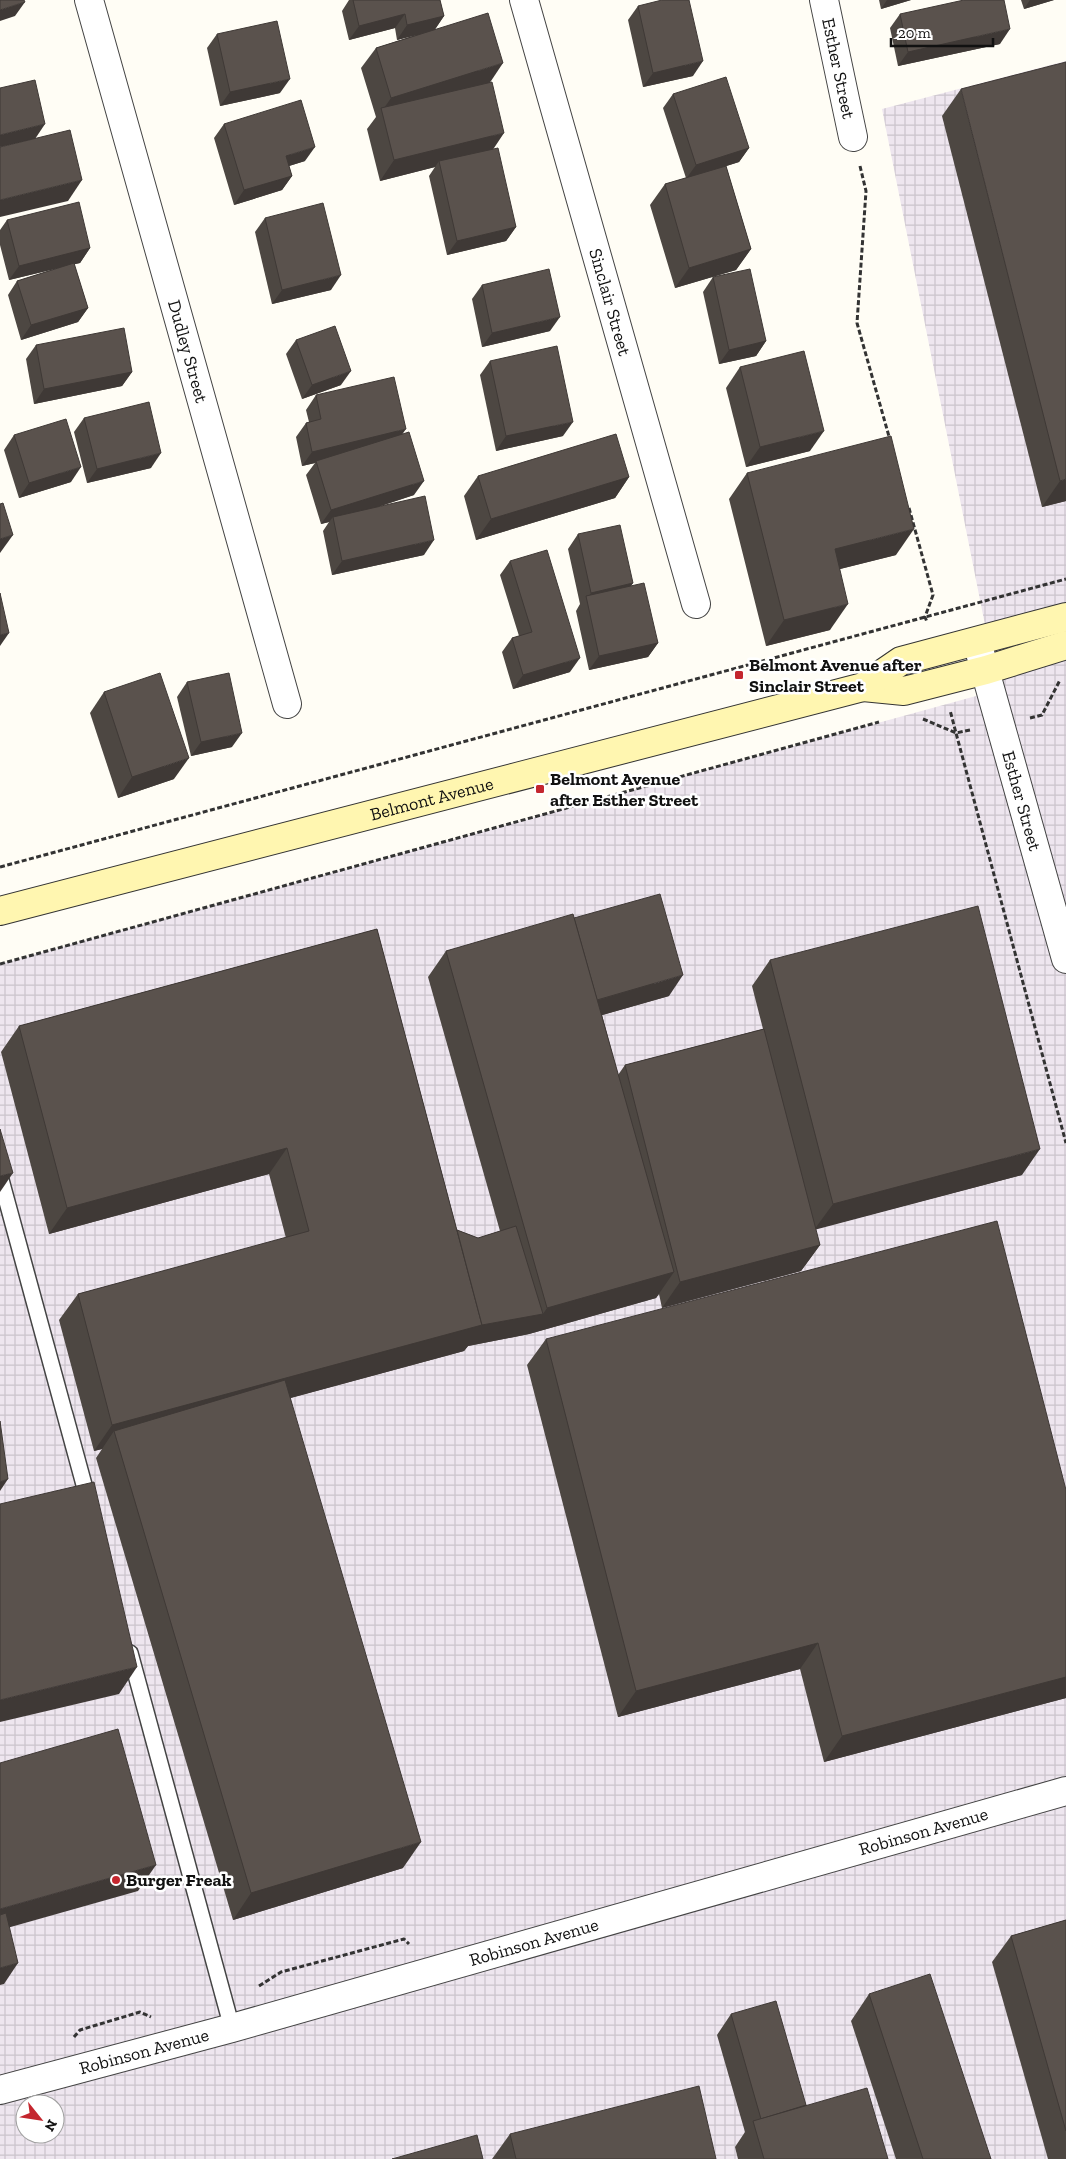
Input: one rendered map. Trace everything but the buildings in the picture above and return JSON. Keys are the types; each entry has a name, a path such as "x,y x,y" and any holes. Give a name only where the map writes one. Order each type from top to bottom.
{"main road":[{"name":"Belmont Avenue","path":"864,687 901,661 1066,617"},
{"name":"Belmont Avenue","path":"0,911 864,687 904,691 986,670 1066,644"}],"street":[{"name":"Dudley Street","path":"89,0 287,704"},
{"name":"Sinclair Street","path":"524,0 696,604"},
{"name":"Esther Street","path":"824,0 853,137"},
{"name":"Esther Street","path":"977,642 1066,959"},
{"name":"Robinson Avenue","path":"0,2090 232,2028 1066,1790"}],"lane":[{"path":"0,1176 94,1520"},
{"path":"125,1635 232,2028"}],"path":[{"path":"866,191 857,323 891,445"},
{"path":"907,501 933,595 925,617 934,653"},
{"path":"0,867 1066,579"},
{"path":"919,718 956,733 942,681"},
{"path":"0,964 882,722"}],"shaded area":[{"path":"1066,61 1066,2159 0,2159 0,964 998,690 882,109"}],"place":[{"name":"Belmont Avenue after Sinclair Street","path":"739,675"},
{"name":"Belmont Avenue after Esther Street","path":"540,789"},
{"name":"Burger Freak","path":"116,1880"}]}
